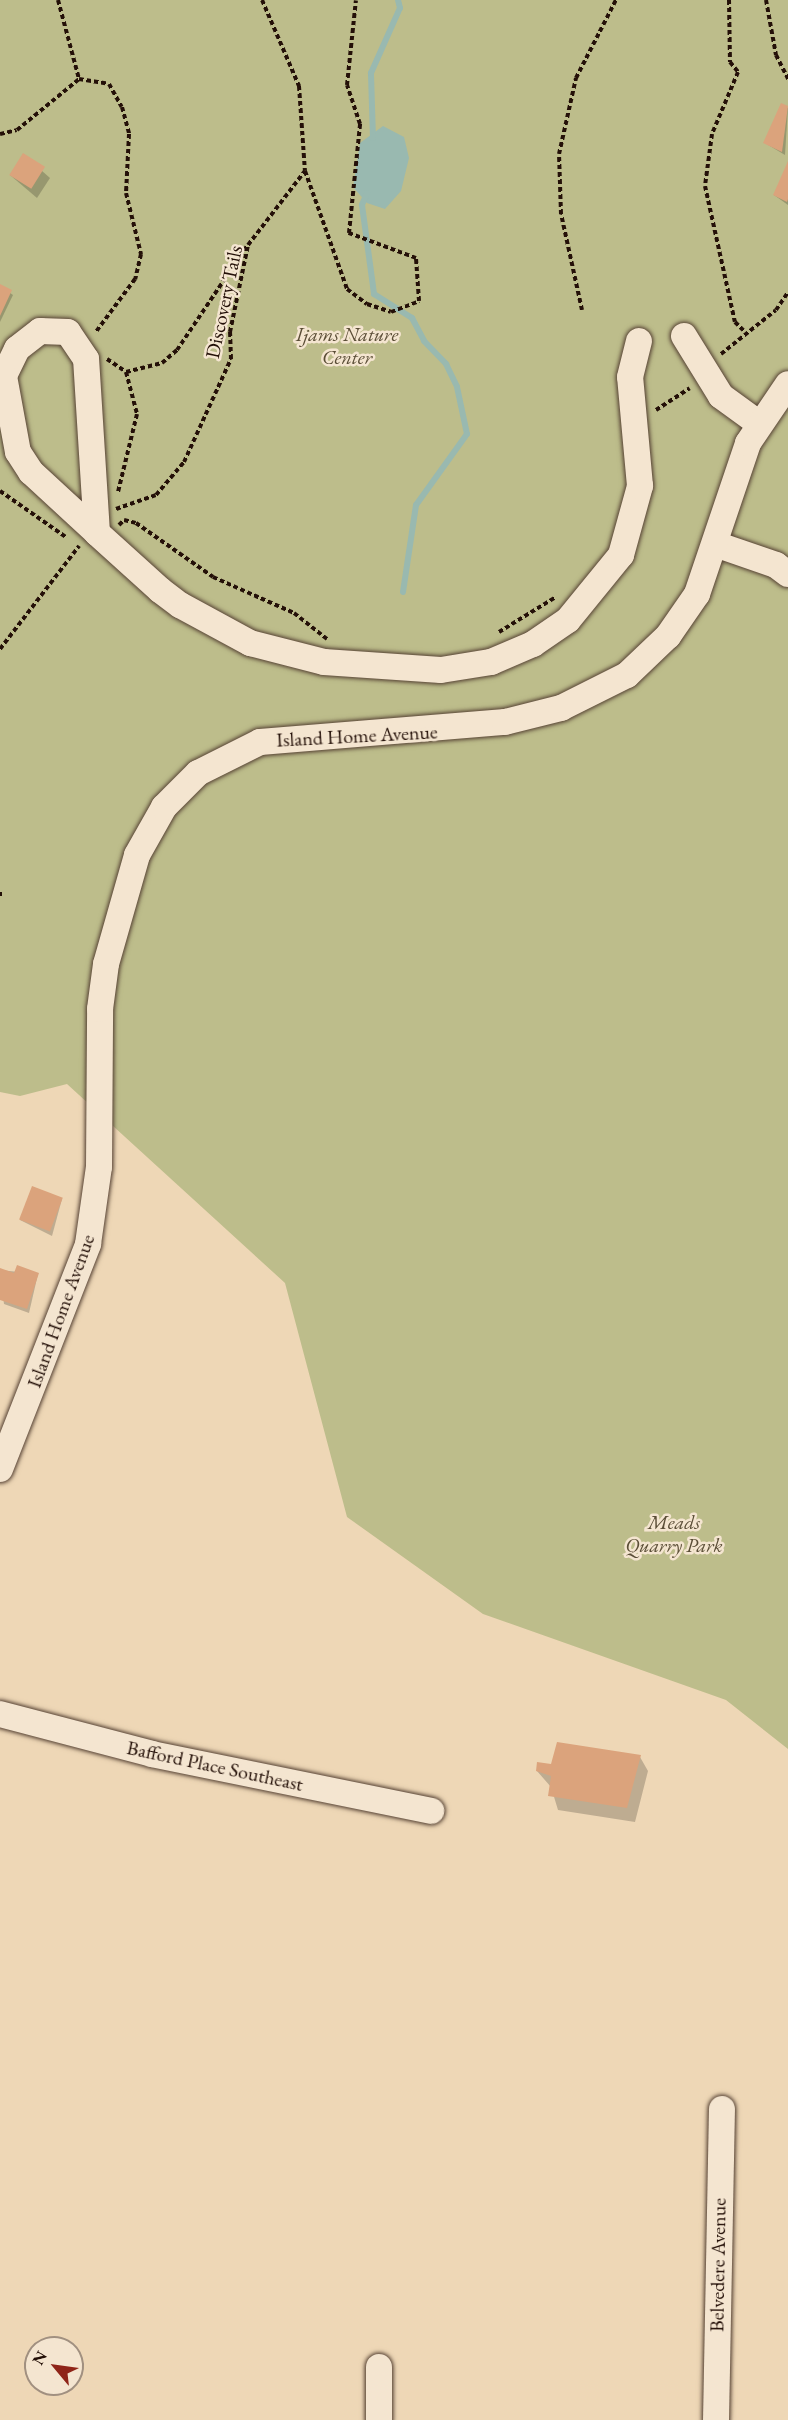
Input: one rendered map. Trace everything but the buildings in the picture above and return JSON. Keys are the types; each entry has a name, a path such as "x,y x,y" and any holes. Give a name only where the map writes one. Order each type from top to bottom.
{"street":[{"path":"94,540 88,354 68,332 40,331 17,349 4,376 15,441 24,463 94,540 180,605 250,643 371,668 477,666 551,633 609,574 638,500 630,377 639,341"},
{"path":"684,336 721,396 758,423"},
{"name":"Island Home Avenue","path":"0,1469 88,1244 99,1167 100,1009 106,964 124,888 164,807 206,768 260,742 479,726 552,710 596,693 642,663 668,636 697,594 718,545 758,423 788,384"},
{"path":"718,545 776,565 788,574"},
{"name":"Bafford Place Southeast","path":"0,1714 152,1754 431,1811"},
{"name":"Belvedere Avenue","path":"716,2420 722,2109"},
{"path":"379,2367 379,2420"}],"path":[{"path":"58,0 79,79"},
{"path":"262,0 299,86 305,171 347,289 367,304 392,312 419,301 416,258 352,236 349,190 360,124 347,66 356,0"},
{"path":"582,310 561,214 560,154 576,78 616,0"},
{"path":"729,0 730,62 738,72 712,134 705,186 735,322 744,331"},
{"path":"766,0 776,55 788,79"},
{"path":"0,134 17,130 79,79 109,84 122,107 129,134 126,193 141,254 135,279 94,333 88,354 126,372 162,363 177,350 248,245"},
{"name":"Discovery Tails","path":"120,510 156,495 184,462 231,359 230,332 248,245 305,171"},
{"path":"635,432 705,373 744,331 776,310 788,292"},
{"path":"113,498 138,414 126,372"},
{"path":"0,491 94,540"},
{"path":"112,504 120,510 124,520 213,577 303,619 334,644"},
{"path":"0,650 94,540 124,520"},
{"path":"495,634 566,590"},
{"path":"0,892 0,898"}],"green space":[{"path":"0,0 788,0 788,1749 726,1700 483,1614 347,1517 285,1283 67,1084 20,1096 0,1092"}],"water":[{"path":"383,126 404,137 409,158 401,191 385,209 367,203 353,187 360,143"}],"waterway":[{"path":"373,138 371,73 400,8 398,0"},
{"path":"367,193 362,205 374,294 412,318 424,341 446,364 457,387 467,434 416,505 403,592"}],"park label":[{"name":"Ijams Nature Center","path":"347,346"},
{"name":"Meads Quarry Park","path":"674,1534"}]}
